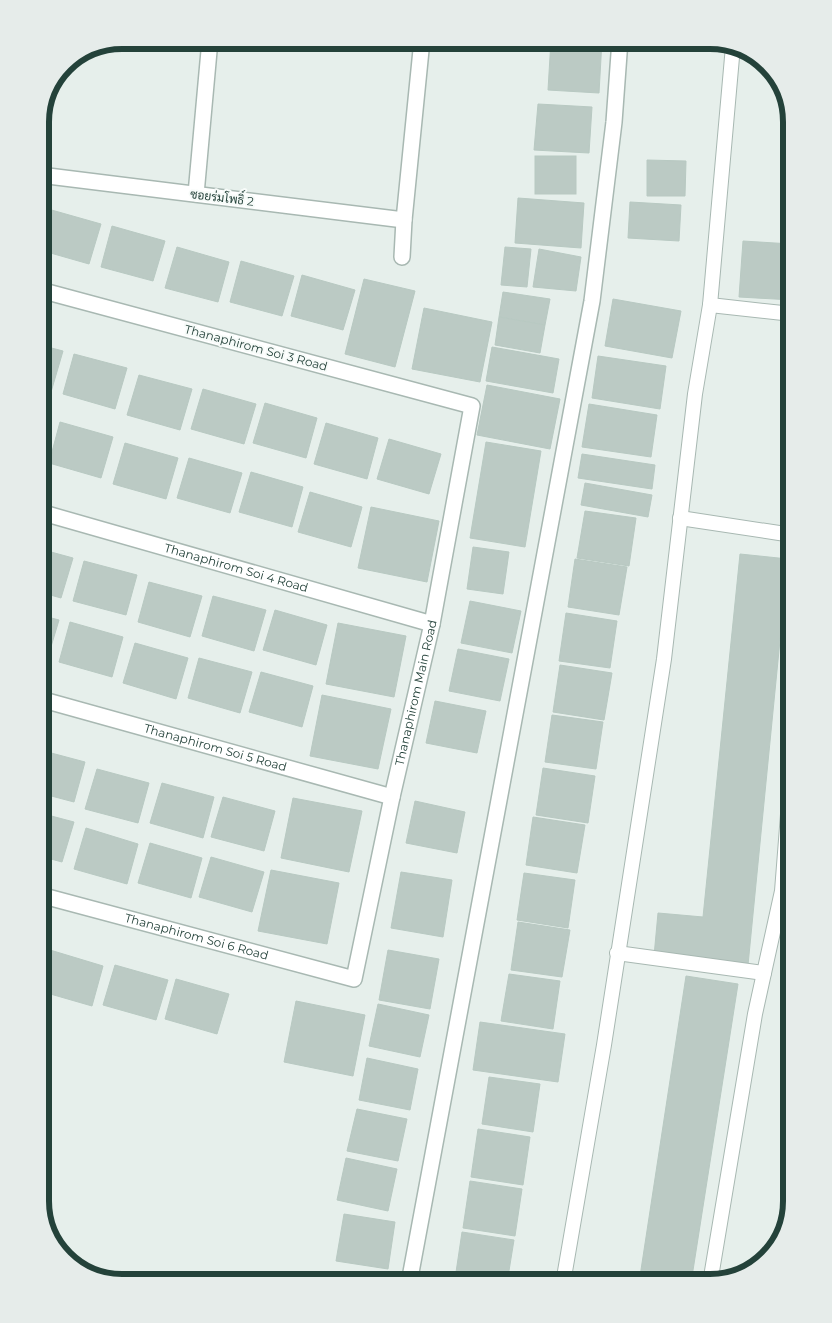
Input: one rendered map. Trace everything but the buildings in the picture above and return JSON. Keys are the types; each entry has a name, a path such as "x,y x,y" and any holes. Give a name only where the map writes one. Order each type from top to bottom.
{"street":[{"path":"196,194 209,49"},
{"path":"402,257 421,49"},
{"path":"412,1274 592,301 614,122 619,49"},
{"name":"ซอยร่มโพธิ์ 2","path":"49,176 404,220"},
{"name":"Thanaphirom Soi 3 Road","path":"49,292 472,406"},
{"name":"Thanaphirom Main Road","path":"354,979 392,797 432,624 472,406"},
{"name":"Thanaphirom Soi 4 Road","path":"49,515 432,624"},
{"name":"Thanaphirom Soi 5 Road","path":"49,702 392,797"},
{"name":"Thanaphirom Soi 6 Road","path":"49,896 354,979"}],"lane":[{"path":"565,1274 604,1045 664,659 695,394 710,305 732,53"},
{"path":"710,305 783,313"},
{"path":"680,518 783,534"},
{"path":"712,1274 755,1014 782,892 783,879"},
{"path":"617,953 764,973"}]}
